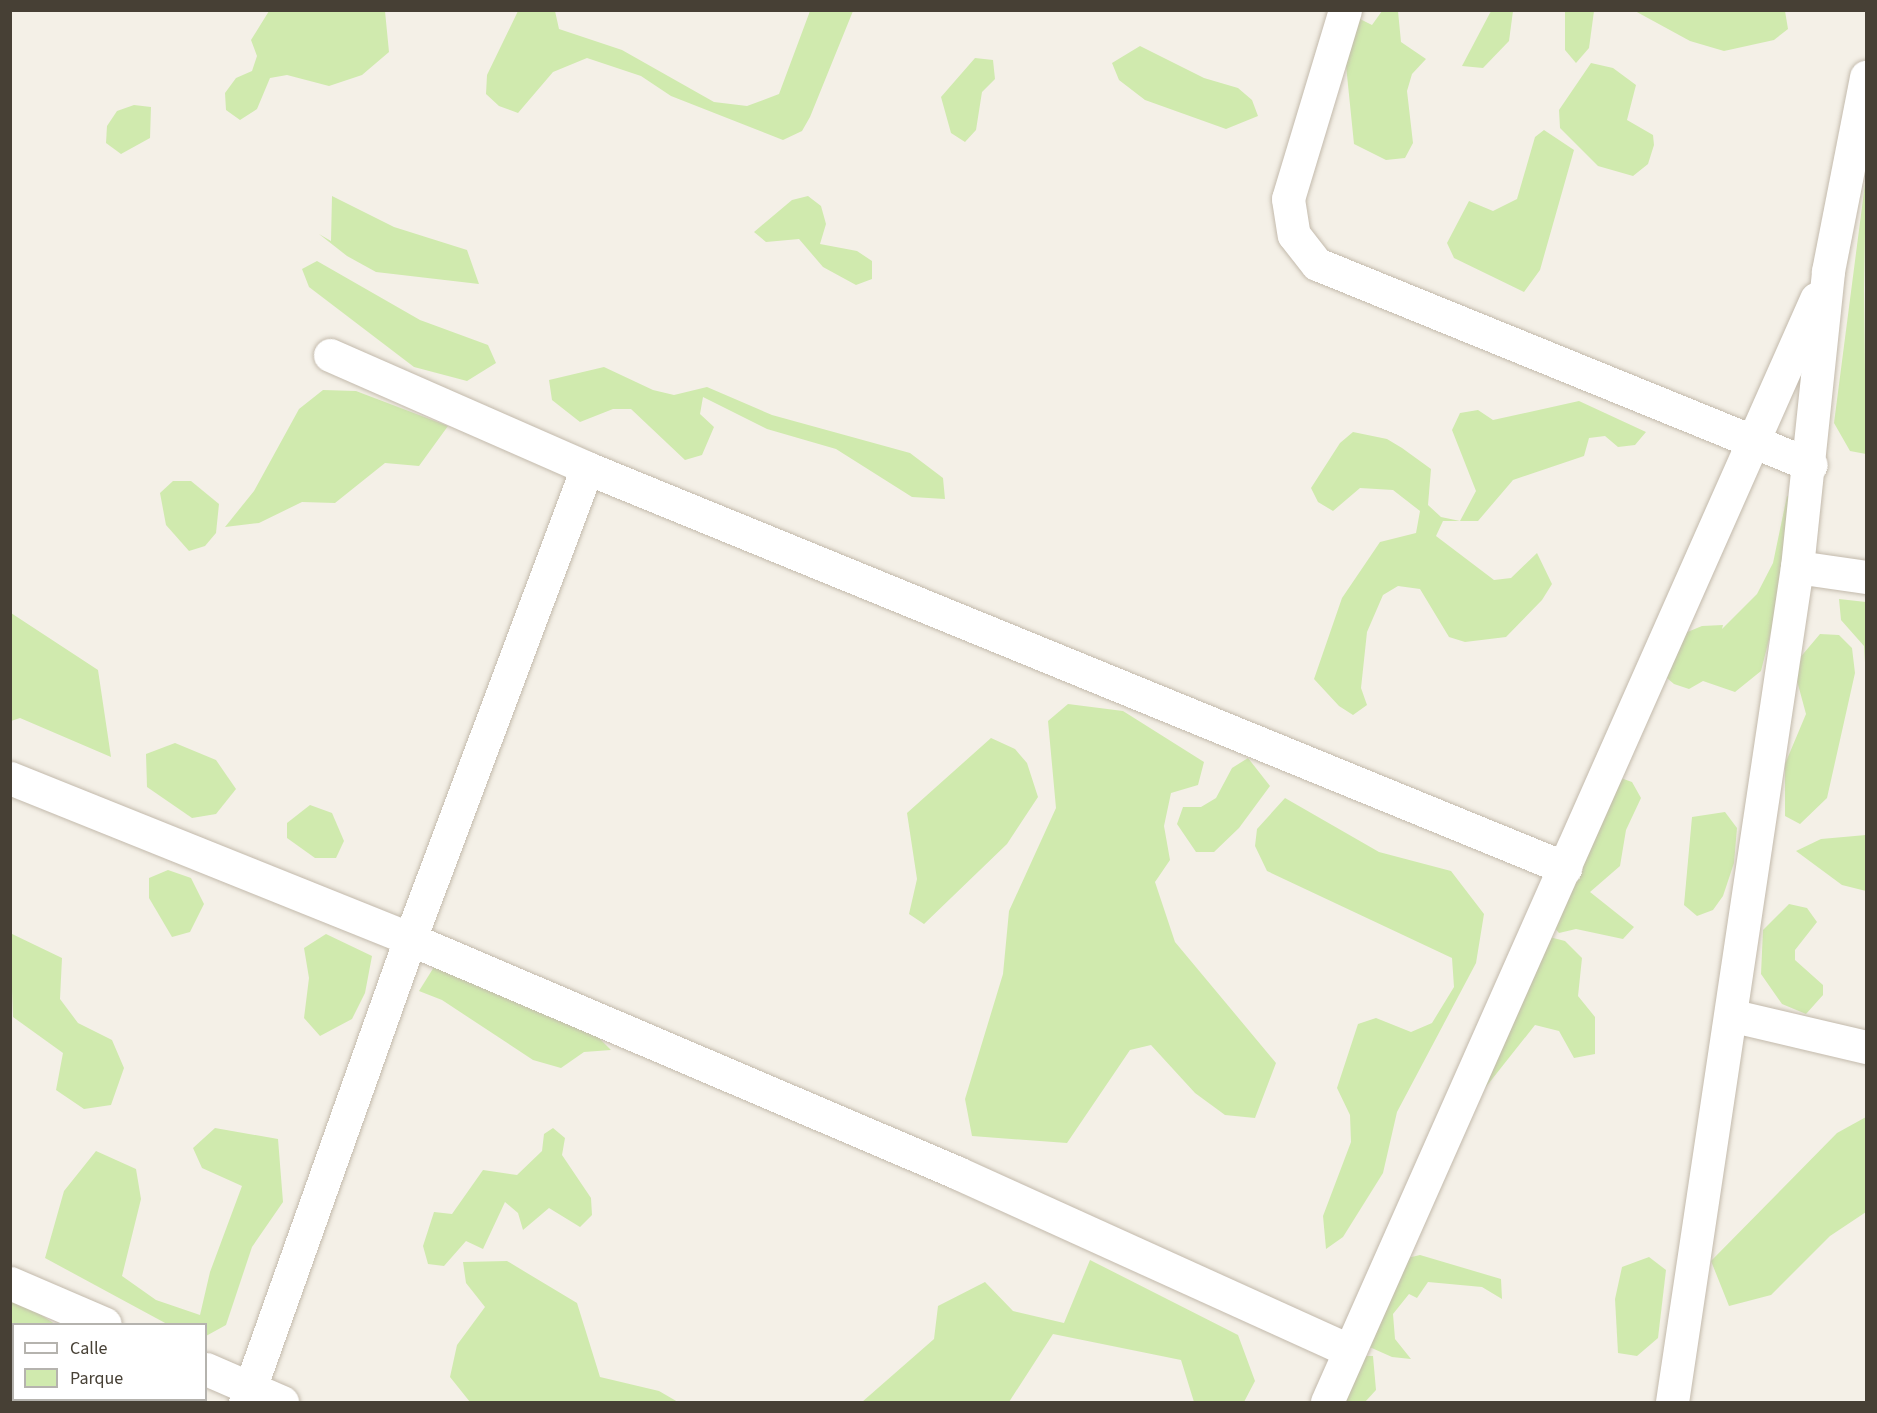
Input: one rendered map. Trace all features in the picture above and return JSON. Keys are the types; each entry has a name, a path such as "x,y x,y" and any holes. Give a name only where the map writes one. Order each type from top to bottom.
{"street":[{"path":"1346,10 1288,199 1294,235 1317,264 1756,440 1811,465"},
{"path":"1672,1402 1734,1016 1797,567 1811,465 1828,271 1864,109 1866,77"},
{"path":"1327,1402 1348,1350 1756,440 1828,271"},
{"path":"330,355 587,468 1565,868"},
{"path":"248,1396 410,939 587,468"},
{"path":"1797,567 1866,577"},
{"path":"10,778 410,939 958,1173 1348,1350"},
{"path":"1734,1016 1866,1047"},
{"path":"10,1283 103,1323"},
{"path":"207,1370 248,1396 282,1402"}],"green space":[{"path":"269,11 385,11 389,52 362,75 329,86 287,75 270,78 257,109 240,120 226,110 225,93 236,78 252,71 257,56 251,40"},
{"path":"518,11 555,11 559,29 622,50 714,102 747,106 779,94 810,11 853,11 810,117 802,131 783,140 671,96 641,76 587,58 553,72 518,113 499,106 486,94 487,75"},
{"path":"1382,11 1398,11 1401,42 1426,59 1412,74 1407,91 1413,143 1405,158 1386,160 1354,144 1342,26 1358,18 1372,25"},
{"path":"1491,11 1513,11 1509,41 1483,68 1462,66"},
{"path":"1565,11 1594,11 1589,48 1576,63 1565,50"},
{"path":"1635,11 1785,11 1788,29 1774,40 1724,51 1690,41"},
{"path":"1140,46 1204,78 1238,88 1252,100 1258,116 1226,129 1145,100 1119,80 1112,63"},
{"path":"975,58 993,60 995,79 982,92 976,130 965,142 951,133 941,97"},
{"path":"1591,63 1613,68 1636,85 1627,120 1653,135 1654,145 1648,164 1633,176 1598,166 1560,128 1559,110"},
{"path":"134,105 151,107 150,138 121,154 106,143 107,126 117,111"},
{"path":"1544,130 1574,150 1540,270 1524,292 1454,258 1447,243 1469,201 1493,211 1517,199 1535,137"},
{"path":"1866,176 1864,289 1866,454 1850,451 1834,423"},
{"path":"332,196 394,227 467,250 479,284 376,272 347,256 319,234 331,241"},
{"path":"808,196 821,206 826,224 820,244 857,251 872,261 872,279 856,285 823,267 799,239 766,242 754,232 792,200"},
{"path":"317,261 420,320 488,345 496,363 467,381 414,367 309,287 302,269"},
{"path":"604,367 653,390 674,395 707,387 772,415 910,453 943,478 945,499 912,497 836,449 767,429 703,397 700,414 714,427 702,455 685,460 631,409 613,409 580,422 552,400 549,380"},
{"path":"323,390 356,391 448,426 419,466 385,463 335,503 302,502 259,523 225,527 254,491 299,409"},
{"path":"1579,401 1646,432 1635,445 1618,447 1605,436 1589,438 1584,456 1513,480 1478,521 1460,521 1476,491 1452,430 1460,413 1478,410 1493,420"},
{"path":"1353,432 1387,439 1431,469 1428,505 1441,517 1460,521 1443,521 1436,536 1494,580 1511,578 1537,553 1552,584 1542,600 1506,637 1465,642 1449,637 1420,589 1398,586 1383,595 1367,632 1361,688 1367,705 1353,715 1339,706 1314,679 1342,598 1380,542 1416,533 1420,511 1393,490 1360,488 1333,511 1318,502 1311,488 1340,443"},
{"path":"173,481 191,481 219,504 216,533 205,546 189,551 166,525 160,493"},
{"path":"1787,496 1804,501 1761,671 1735,692 1703,681 1689,689 1674,684 1661,673 1685,633 1702,626 1723,625 1722,629 1757,594 1773,563"},
{"path":"1839,599 1866,602 1866,679 1864,646 1841,620"},
{"path":"11,613 98,670 111,757 20,718 11,721"},
{"path":"1820,634 1839,635 1852,648 1855,673 1827,798 1800,824 1785,816 1785,764 1806,714 1796,677 1798,660"},
{"path":"1068,704 1123,711 1204,762 1198,785 1171,793 1164,826 1170,860 1155,882 1175,942 1276,1063 1255,1118 1225,1115 1195,1093 1151,1045 1130,1050 1067,1143 972,1136 965,1099 1003,974 1009,911 1056,808 1048,721"},
{"path":"991,738 1015,749 1027,763 1038,797 1007,844 924,924 909,914 917,879 907,813"},
{"path":"175,743 216,760 236,789 216,814 192,818 147,787 146,754"},
{"path":"1248,758 1270,786 1239,828 1214,852 1196,852 1177,824 1183,807 1201,807 1216,798 1232,768"},
{"path":"1615,776 1632,782 1641,798 1626,830 1620,866 1590,892 1634,927 1623,939 1576,929 1559,933 1546,918"},
{"path":"1285,798 1379,852 1451,871 1484,914 1476,963 1397,1112 1383,1173 1343,1237 1326,1249 1323,1216 1351,1142 1350,1115 1337,1088 1358,1024 1376,1018 1411,1032 1432,1023 1454,987 1452,958 1267,871 1255,846 1257,829"},
{"path":"310,805 332,813 344,841 336,858 315,858 287,838 287,823"},
{"path":"1725,812 1737,828 1734,863 1723,896 1713,910 1697,916 1684,905 1692,817"},
{"path":"1866,835 1866,891 1842,885 1796,851 1821,839"},
{"path":"168,870 191,878 204,904 190,932 172,937 149,898 149,878"},
{"path":"1789,904 1807,908 1817,922 1795,950 1795,960 1823,985 1823,995 1806,1014 1782,1004 1761,974 1763,930"},
{"path":"10,933 62,958 60,999 78,1023 112,1040 124,1068 111,1105 84,1109 56,1090 63,1053 13,1017"},
{"path":"326,934 372,956 365,993 352,1019 320,1036 304,1018 309,978 304,948"},
{"path":"1538,934 1565,941 1582,958 1578,996 1595,1017 1595,1054 1574,1058 1559,1031 1535,1025 1470,1107"},
{"path":"434,967 584,1023 611,1050 584,1052 561,1068 533,1060 442,1000 419,991"},
{"path":"1866,1117 1866,1212 1830,1236 1771,1295 1729,1306 1711,1261 1837,1133"},
{"path":"215,1128 278,1139 283,1202 252,1247 226,1325 207,1335 207,1323 165,1323 45,1258 64,1191 96,1151 136,1169 141,1199 122,1276 156,1300 200,1315 210,1272 242,1186 202,1168 193,1148"},
{"path":"553,1128 565,1138 562,1155 591,1198 592,1215 580,1227 549,1208 523,1230 518,1213 505,1202 483,1249 466,1241 444,1266 428,1264 423,1246 434,1212 452,1214 483,1170 517,1175 542,1151 544,1134"},
{"path":"1420,1255 1501,1279 1502,1299 1482,1287 1428,1282 1417,1298 1409,1294 1393,1314 1395,1339 1411,1359 1392,1357 1365,1345 1386,1263"},
{"path":"1649,1257 1666,1270 1658,1338 1637,1356 1618,1353 1615,1299 1622,1267"},
{"path":"1090,1260 1238,1335 1255,1381 1244,1402 1194,1402 1181,1360 1053,1334 1009,1402 862,1402 934,1339 938,1306 985,1282 1013,1311 1064,1323"},
{"path":"507,1261 577,1303 600,1377 659,1391 678,1402 470,1402 450,1377 457,1345 485,1307 466,1283 463,1262"},
{"path":"10,1295 53,1323 12,1323 12,1350"},
{"path":"1353,1356 1373,1356 1376,1390 1365,1402 1331,1402"}]}
